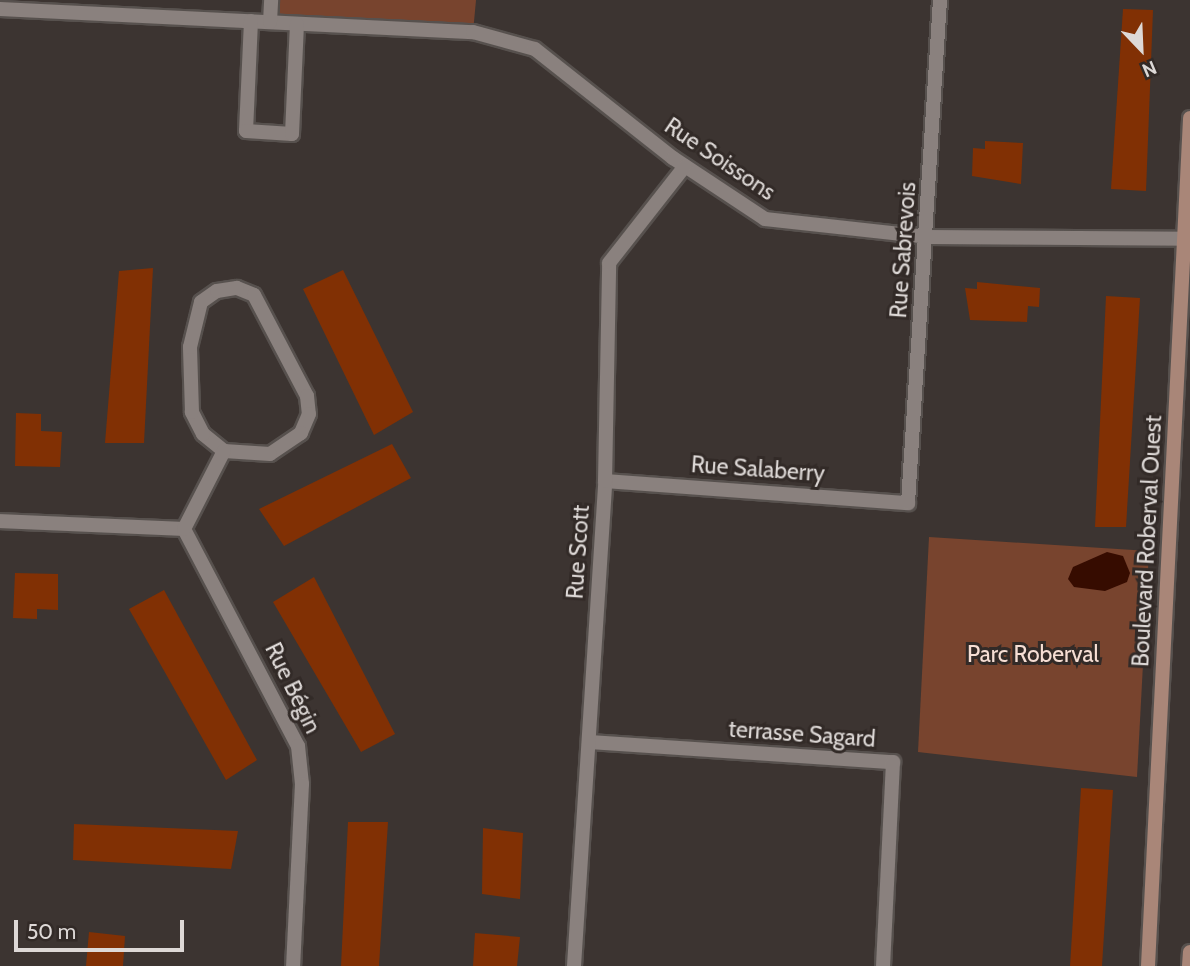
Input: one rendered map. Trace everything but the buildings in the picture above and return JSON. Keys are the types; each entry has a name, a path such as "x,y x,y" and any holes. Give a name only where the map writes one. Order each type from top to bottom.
{"street":[{"path":"270,22 271,0"},
{"name":"Rue Sabrevois","path":"908,503 940,0"},
{"name":"Rue Soissons","path":"0,9 473,32 535,49 685,166 765,219 927,237 1186,239"},
{"path":"251,21 246,131 292,134 298,24"},
{"name":"Boulevard Roberval Ouest","path":"1148,966 1190,118"},
{"name":"Rue Scott","path":"575,966 605,481 609,263 685,166"},
{"path":"237,288 254,295 307,396 309,414 301,433 270,454 224,451 203,434 192,412 190,347 201,302 217,291 237,288"},
{"path":"0,521 184,529 224,451"},
{"name":"Rue Salaberry","path":"605,481 908,503"},
{"name":"Rue Bégin","path":"184,529 298,746 302,784 293,966"},
{"name":"terrasse Sagard","path":"589,742 893,762 883,966"},
{"path":"1189,966 1190,952"}],"green space":[{"path":"271,0 476,0 473,32 270,22"},
{"name":"Parc Roberval","path":"929,537 1149,551 1137,777 918,752"}],"shaded area":[{"path":"1107,552 1123,556 1130,573 1127,582 1105,591 1074,587 1068,579 1073,567"}]}
